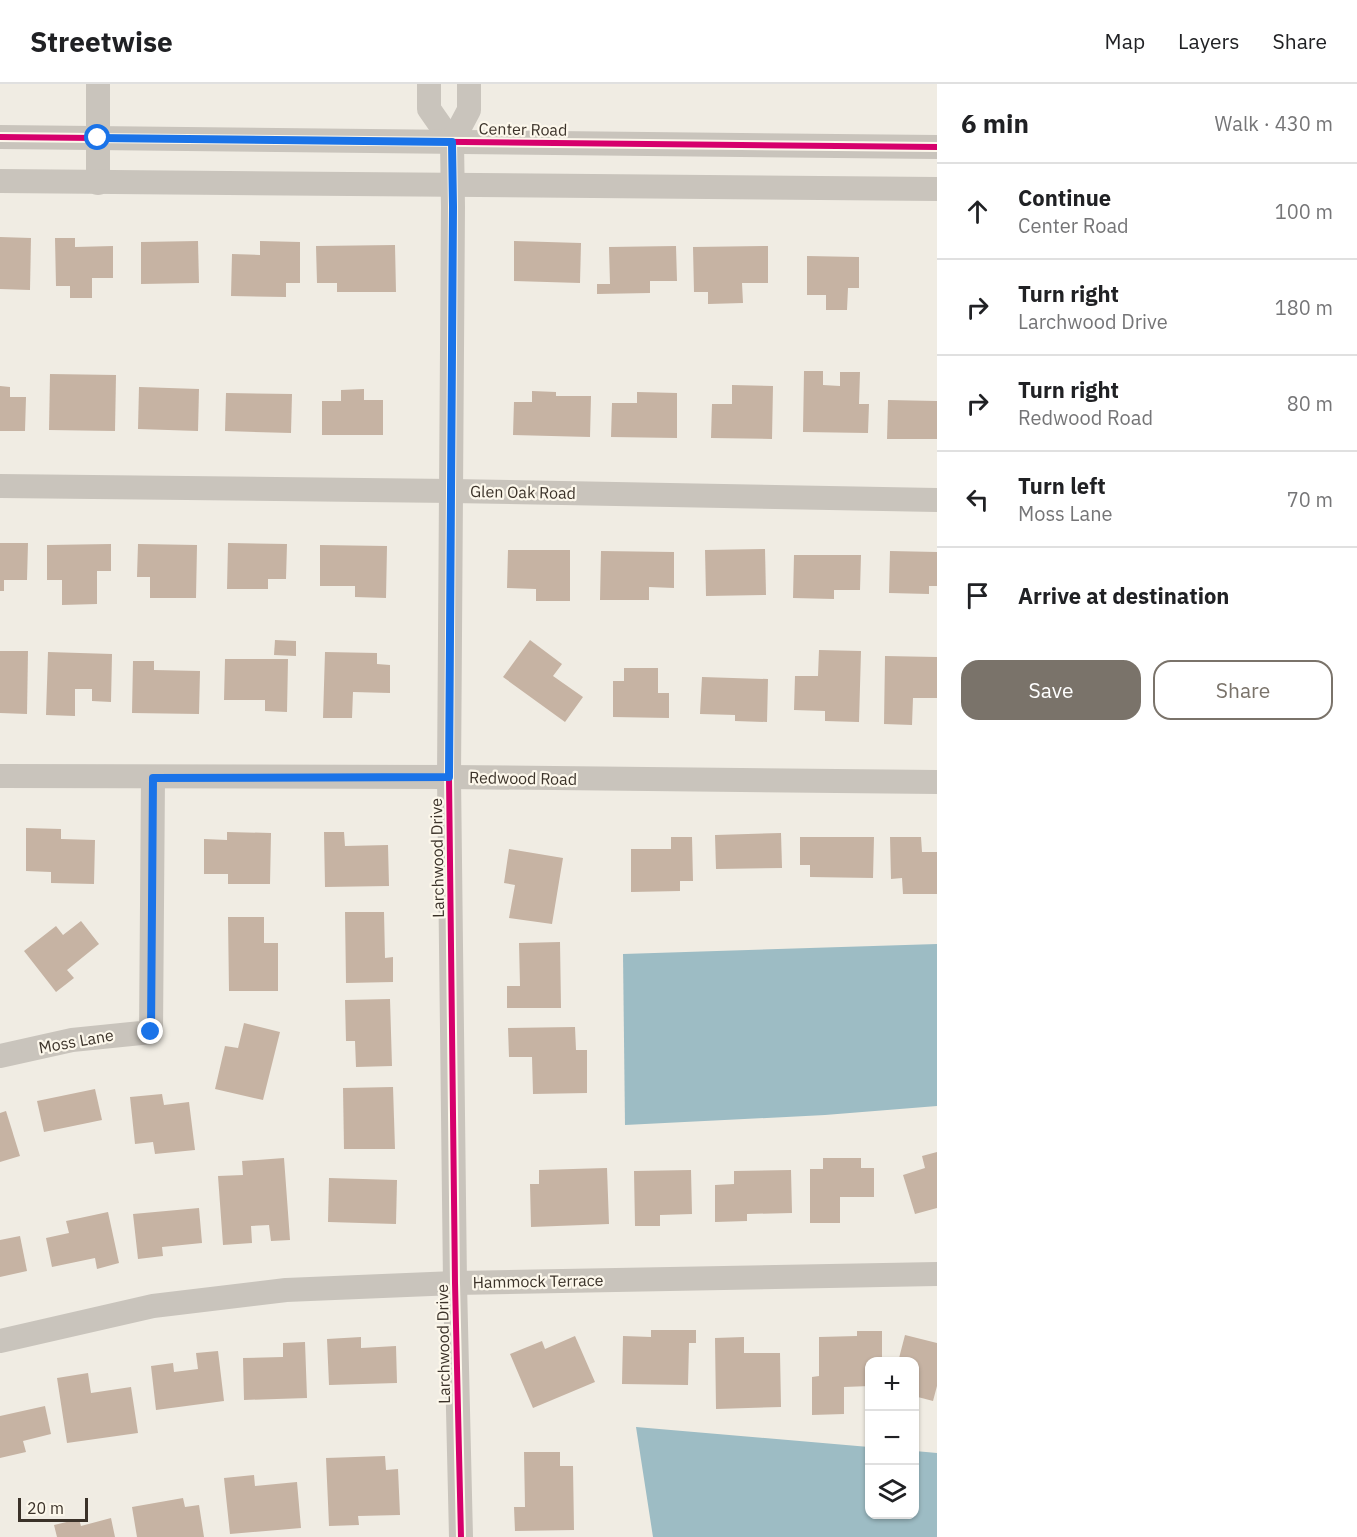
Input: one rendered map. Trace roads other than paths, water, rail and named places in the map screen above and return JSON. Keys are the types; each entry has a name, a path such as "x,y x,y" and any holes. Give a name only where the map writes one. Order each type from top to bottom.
{"street":[{"path":"98,84 98,183"},
{"path":"429,84 429,109 452,142 469,110 469,84"},
{"name":"Center Road","path":"0,137 937,147"},
{"name":"Larchwood Drive","path":"452,142 449,777 455,1283 461,1537"},
{"path":"0,181 937,189"},
{"name":"Glen Oak Road","path":"0,486 937,500"},
{"name":"Redwood Road","path":"0,776 449,777 937,782"},
{"name":"Moss Lane","path":"0,1056 72,1040 151,1032 153,778"},
{"name":"Hammock Terrace","path":"0,1341 153,1306 286,1290 455,1283 937,1274"}],"water":[{"path":"937,944 937,1106 825,1115 625,1125 623,954"},
{"path":"636,1427 865,1447 865,1519 919,1519 919,1451 937,1453 937,1537 653,1537"}]}
